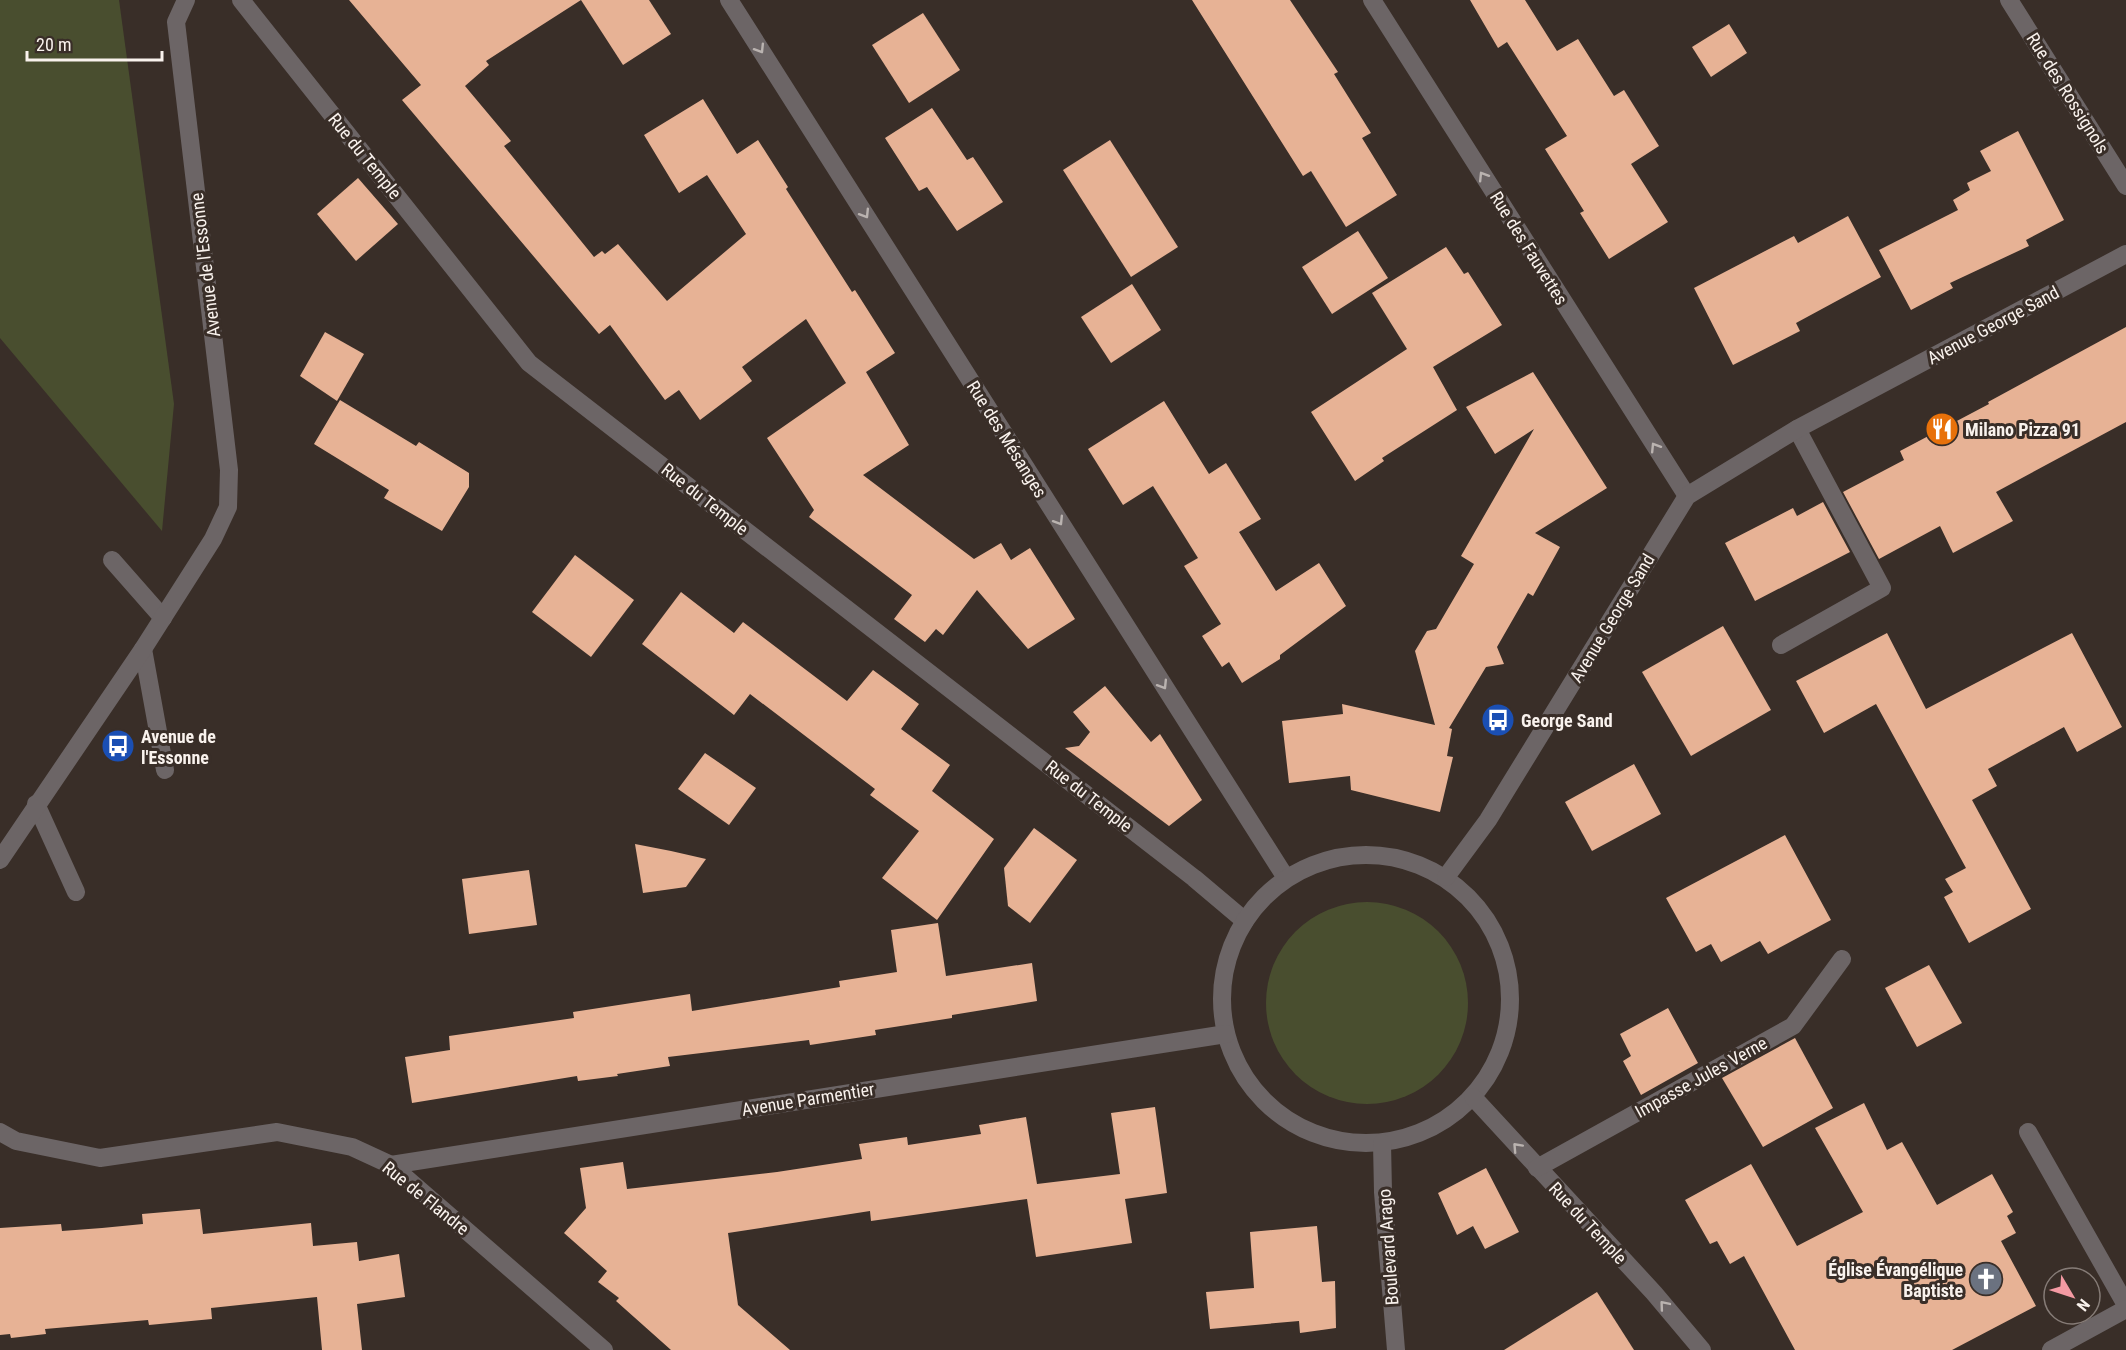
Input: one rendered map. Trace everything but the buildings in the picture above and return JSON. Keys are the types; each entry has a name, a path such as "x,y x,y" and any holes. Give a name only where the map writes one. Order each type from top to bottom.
{"street":[{"name":"Avenue de l'Essonne","path":"0,860 143,649 221,523 228,507 228,458 176,22 186,0"},
{"name":"Rue du Temple","path":"240,0 529,363 1194,878 1245,921"},
{"name":"Rue des Mésanges","path":"729,0 1286,878"},
{"name":"Rue des Fauvettes","path":"1372,0 1687,496"},
{"name":"Rue des Rossignols","path":"2010,0 2126,186"},
{"name":"Avenue George Sand","path":"1446,877 1488,820 1687,496 1797,429 2126,254"},
{"path":"1781,645 1882,588 1797,429"},
{"path":"112,560 163,618"},
{"path":"143,649 165,770"},
{"path":"36,804 76,892"},
{"path":"1353,854 1401,858 1425,866 1446,877 1466,893 1482,912 1495,933 1510,980 1508,1031 1500,1055 1488,1077 1473,1097 1440,1123 1402,1139 1382,1143 1356,1143 1330,1139 1283,1118 1263,1101 1247,1081 1234,1058 1226,1034 1222,1011 1222,987 1226,964 1245,921 1263,897 1286,878 1330,858 1353,854"},
{"name":"Impasse Jules Verne","path":"1537,1168 1793,1026 1842,959"},
{"name":"Avenue Parmentier","path":"391,1165 1226,1034"},
{"name":"Rue du Temple","path":"1473,1097 1654,1293 1702,1350"},
{"name":"Rue de Flandre","path":"0,1132 16,1141 100,1158 277,1132 352,1148 391,1165 604,1350"},
{"path":"2028,1132 2126,1307 2051,1350"},
{"name":"Boulevard Arago","path":"1382,1143 1383,1192 1396,1350"}],"green space":[{"path":"0,0 119,0 174,404 162,531 0,338"},
{"path":"1367,902 1387,904 1415,914 1445,939 1460,964 1466,983 1468,1003 1466,1023 1456,1051 1431,1081 1406,1096 1387,1102 1367,1104 1347,1102 1319,1092 1289,1067 1274,1042 1268,1023 1266,1003 1268,983 1278,955 1303,925 1328,910 1347,904"}],"place":[{"name":"Milano Pizza 91","path":"1942,429"},
{"name":"George Sand","path":"1498,720"},
{"name":"Avenue de l'Essonne","path":"118,746"},
{"name":"Église Évangélique Baptiste","path":"1986,1279"}]}
